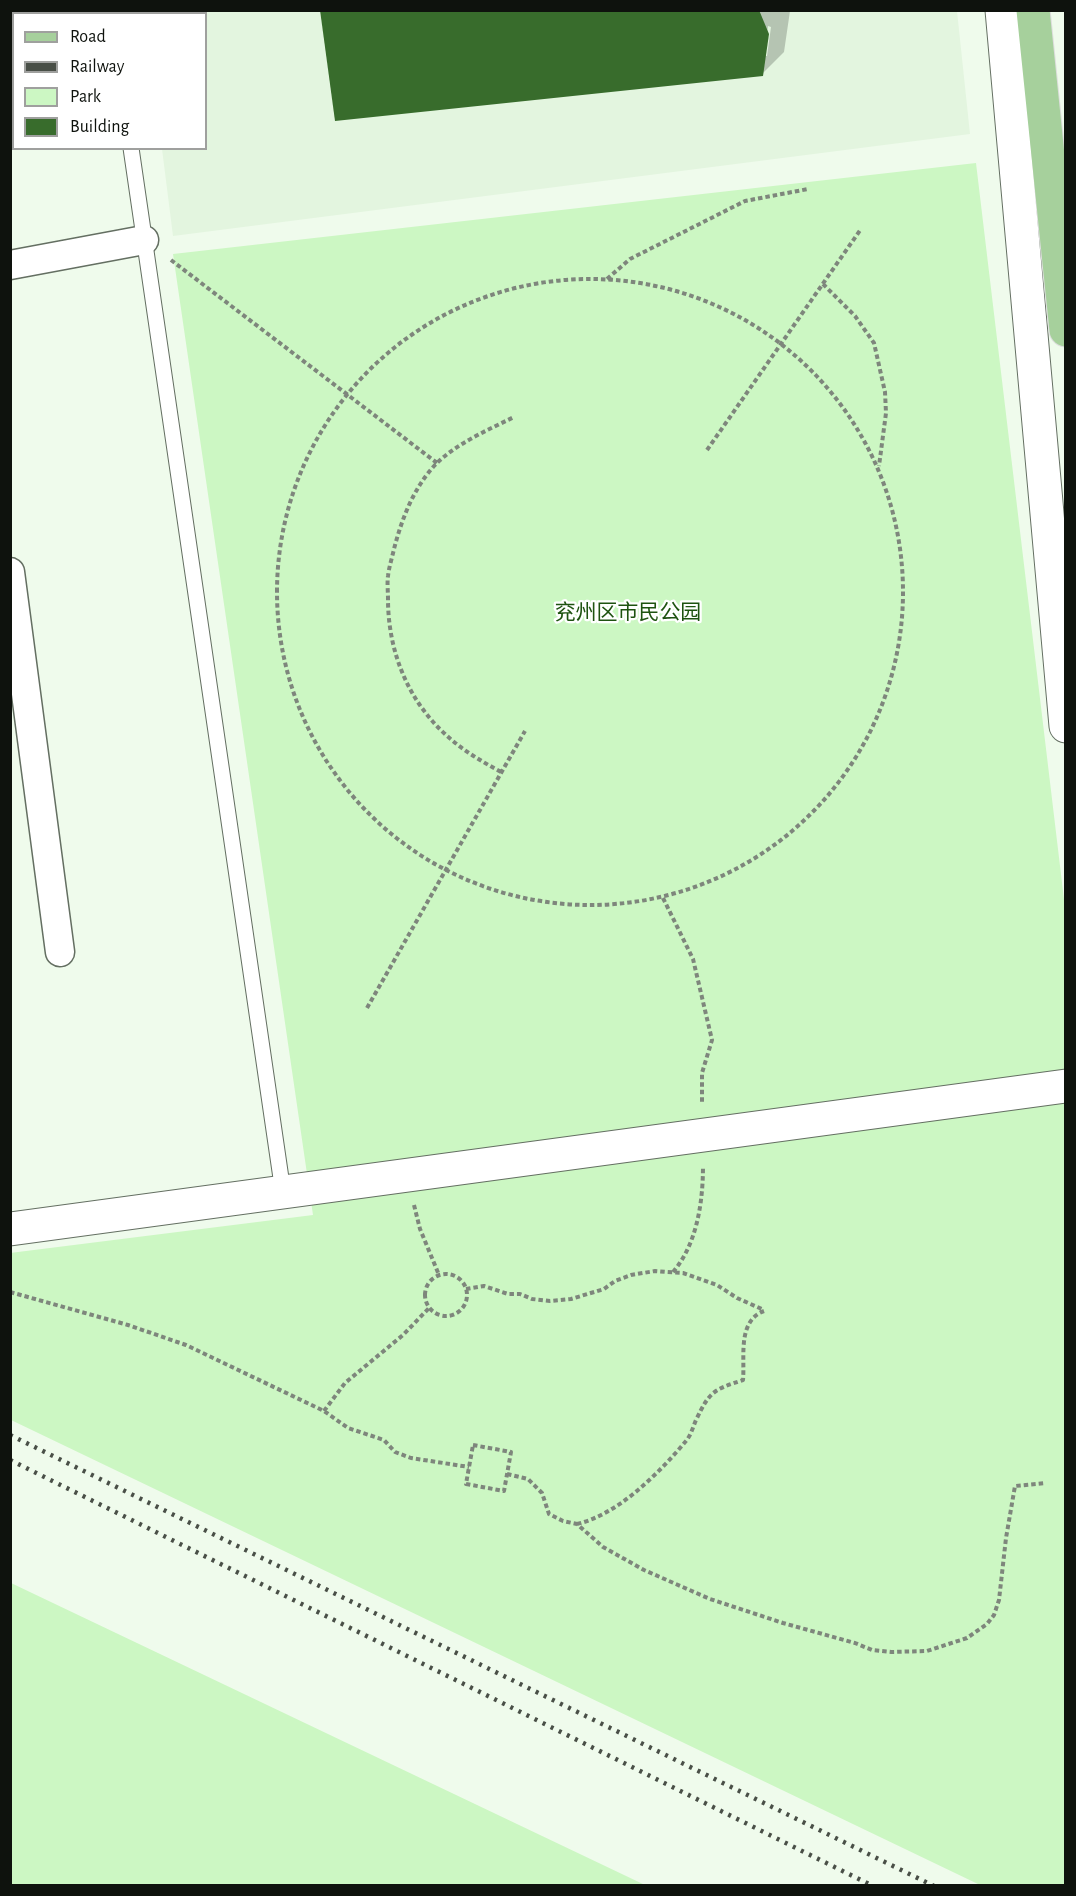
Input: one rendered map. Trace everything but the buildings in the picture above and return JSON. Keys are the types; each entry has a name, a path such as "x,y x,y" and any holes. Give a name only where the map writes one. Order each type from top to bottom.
{"main road":[{"path":"1033,10 1065,330"}],"street":[{"path":"1002,10 1065,726"},
{"path":"10,265 144,240"},
{"path":"10,572 20,716 60,952"},
{"path":"10,1229 1065,1086"}],"lane":[{"path":"131,150 283,1192"}],"path":[{"path":"606,279 630,259 745,201 808,189"},
{"path":"706,450 861,229"},
{"path":"144,240 437,463"},
{"path":"573,278 638,281 702,298 761,328 781,344 812,369 875,457 904,561 897,668 854,767 780,846 685,895 663,898 579,909 474,886 382,830 315,745 280,644 276,578 287,512 310,451 347,393 392,348 446,312 508,288 573,278"},
{"path":"823,283 855,316 874,343 885,392 886,413 878,469"},
{"path":"501,772 469,754 444,734 423,711 406,683 395,652 388,619 387,578 406,510 422,480 437,463 469,440 514,417"},
{"path":"367,1008 525,731"},
{"path":"663,898 693,959 712,1040 702,1073 703,1183 699,1213 686,1255 673,1272"},
{"path":"407,1175 420,1229 439,1275"},
{"path":"466,1289 484,1286 508,1294 520,1294 531,1299 561,1300 587,1295 631,1275 655,1271 673,1272 683,1273 717,1285 736,1298 764,1311 756,1314 746,1328 743,1380 716,1389 706,1400 688,1439 646,1483 593,1521 577,1524 563,1521 549,1514 542,1493 528,1479 507,1474"},
{"path":"452,1274 466,1289 465,1303 455,1313 448,1316 441,1315 426,1302 426,1289 429,1283 439,1275 452,1274"},
{"path":"10,1293 128,1325 186,1345 324,1411 348,1428 384,1440 395,1452 411,1458 469,1467"},
{"path":"324,1411 345,1383 403,1335 430,1307"},
{"path":"473,1445 511,1452 504,1491 466,1484 469,1467 473,1445"},
{"path":"577,1524 611,1552 660,1578 710,1599 872,1650 927,1651 967,1638 987,1624 994,1615 999,1600 1015,1486 1046,1483"}],"shaded area":[{"path":"957,11 970,134 173,236 162,150 207,150 207,12 144,12"}],"green space":[{"name":"兖州区市民公园","path":"976,163 1066,916 1065,1885 980,1885 11,1420 10,1253 313,1215 173,254"},
{"path":"11,1583 645,1885 11,1885"}],"railway":[{"path":"10,1435 934,1886"},
{"path":"10,1460 873,1886"}]}
